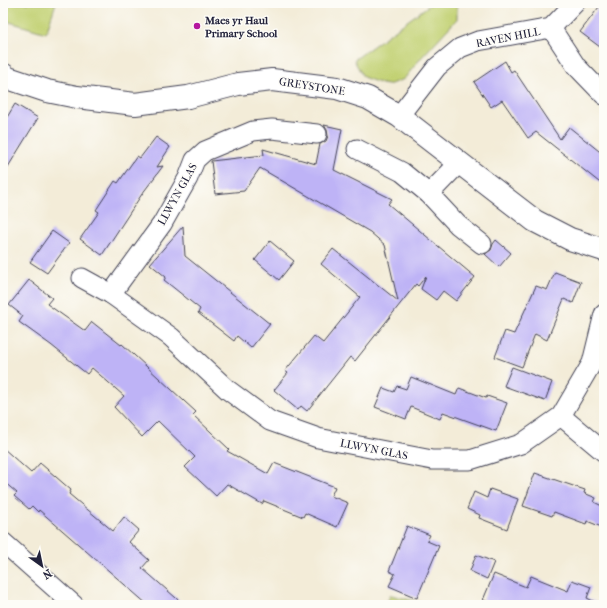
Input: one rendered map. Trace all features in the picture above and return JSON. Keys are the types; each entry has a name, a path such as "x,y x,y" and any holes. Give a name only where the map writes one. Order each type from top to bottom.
{"street":[{"name":"RAVEN HILL","path":"399,116 436,67 460,48 478,41 551,28 575,3"},
{"name":"RAVEN HILL","path":"551,28 576,66 604,95"},
{"name":"GREYSTONE","path":"3,74 8,78 47,91 77,97 135,104 188,97 238,84 272,80 337,88 368,98 399,116 535,221 570,239 604,250"},
{"name":"LLWYN GLAS","path":"111,294 162,224 188,178 195,160 205,150 253,131 272,128 317,134"},
{"path":"357,149 402,172 429,194 458,225 482,244"},
{"path":"429,194 460,162"},
{"name":"LLWYN GLAS","path":"82,278 111,294 171,338 228,390 270,421 318,438 432,460 470,460 521,444 561,416 592,363 604,314"},
{"path":"561,416 604,452"},
{"path":"3,542 74,605"}],"green space":[{"path":"3,3 56,3 46,33 3,20"},
{"path":"432,3 456,3 457,19 404,79 388,85 363,77 354,60"},
{"path":"391,595 431,605 385,605"}],"building":[{"path":"602,3 604,3 604,50 580,32"},
{"path":"505,61 511,72 514,70 560,139 569,127 604,155 604,186 536,132 528,138 502,100 491,107 474,82"},
{"path":"15,104 38,118 3,175 3,124"},
{"path":"324,125 342,129 334,170 392,199 388,204 475,277 456,301 443,291 436,300 421,289 426,276 418,286 416,284 355,361 350,357 307,411 301,406 298,410 274,390 288,373 285,371 314,336 323,343 360,297 321,264 333,249 398,301 385,245 370,232 260,168 244,191 215,194 211,161 264,155 263,149 316,164 320,144 326,141 328,136"},
{"path":"156,137 170,147 157,167 163,166 142,194 102,255 80,239 99,212 96,210 115,181 118,183 137,156 140,158"},
{"path":"183,226 185,256 270,324 251,348 237,336 234,341 198,313 200,309 164,280 166,277 150,264"},
{"path":"52,231 69,243 47,273 30,262"},
{"path":"496,240 511,253 499,267 485,254 491,250"},
{"path":"270,241 294,261 279,280 255,260"},
{"path":"555,272 581,282 573,303 564,299 547,340 535,334 522,367 495,357 505,331 514,334 536,286 547,290"},
{"path":"29,280 52,298 47,304 85,331 92,322 121,345 122,344 196,412 193,415 229,449 227,451 268,474 274,463 335,487 331,496 348,503 337,527 305,513 303,517 264,501 262,504 227,484 216,496 185,467 195,457 158,421 142,437 114,407 124,396 92,368 87,374 19,322 23,316 9,305"},
{"path":"512,367 552,382 545,401 504,386"},
{"path":"411,377 456,395 459,388 486,398 487,396 507,403 496,431 443,412 440,419 411,407 406,419 375,407 383,388 394,392 397,386 406,389"},
{"path":"3,448 31,473 40,463 71,490 69,494 113,531 124,517 139,530 129,542 149,560 142,568 184,605 148,605 39,510 38,512 32,506 29,509 14,496 17,493 3,481"},
{"path":"535,473 585,490 584,493 596,498 594,502 604,507 604,528 587,521 586,524 554,512 552,516 523,506"},
{"path":"490,489 518,499 507,529 479,518 480,515 467,509 474,492 487,498"},
{"path":"407,526 430,535 427,541 439,546 417,598 389,586 395,574 389,571"},
{"path":"476,555 494,562 487,579 470,571"},
{"path":"494,574 526,587 531,576 568,591 572,580 591,587 587,598 601,605 496,605 483,600"}],"place":[{"name":"Maes yr Haul Primary School","path":"197,26"}]}
